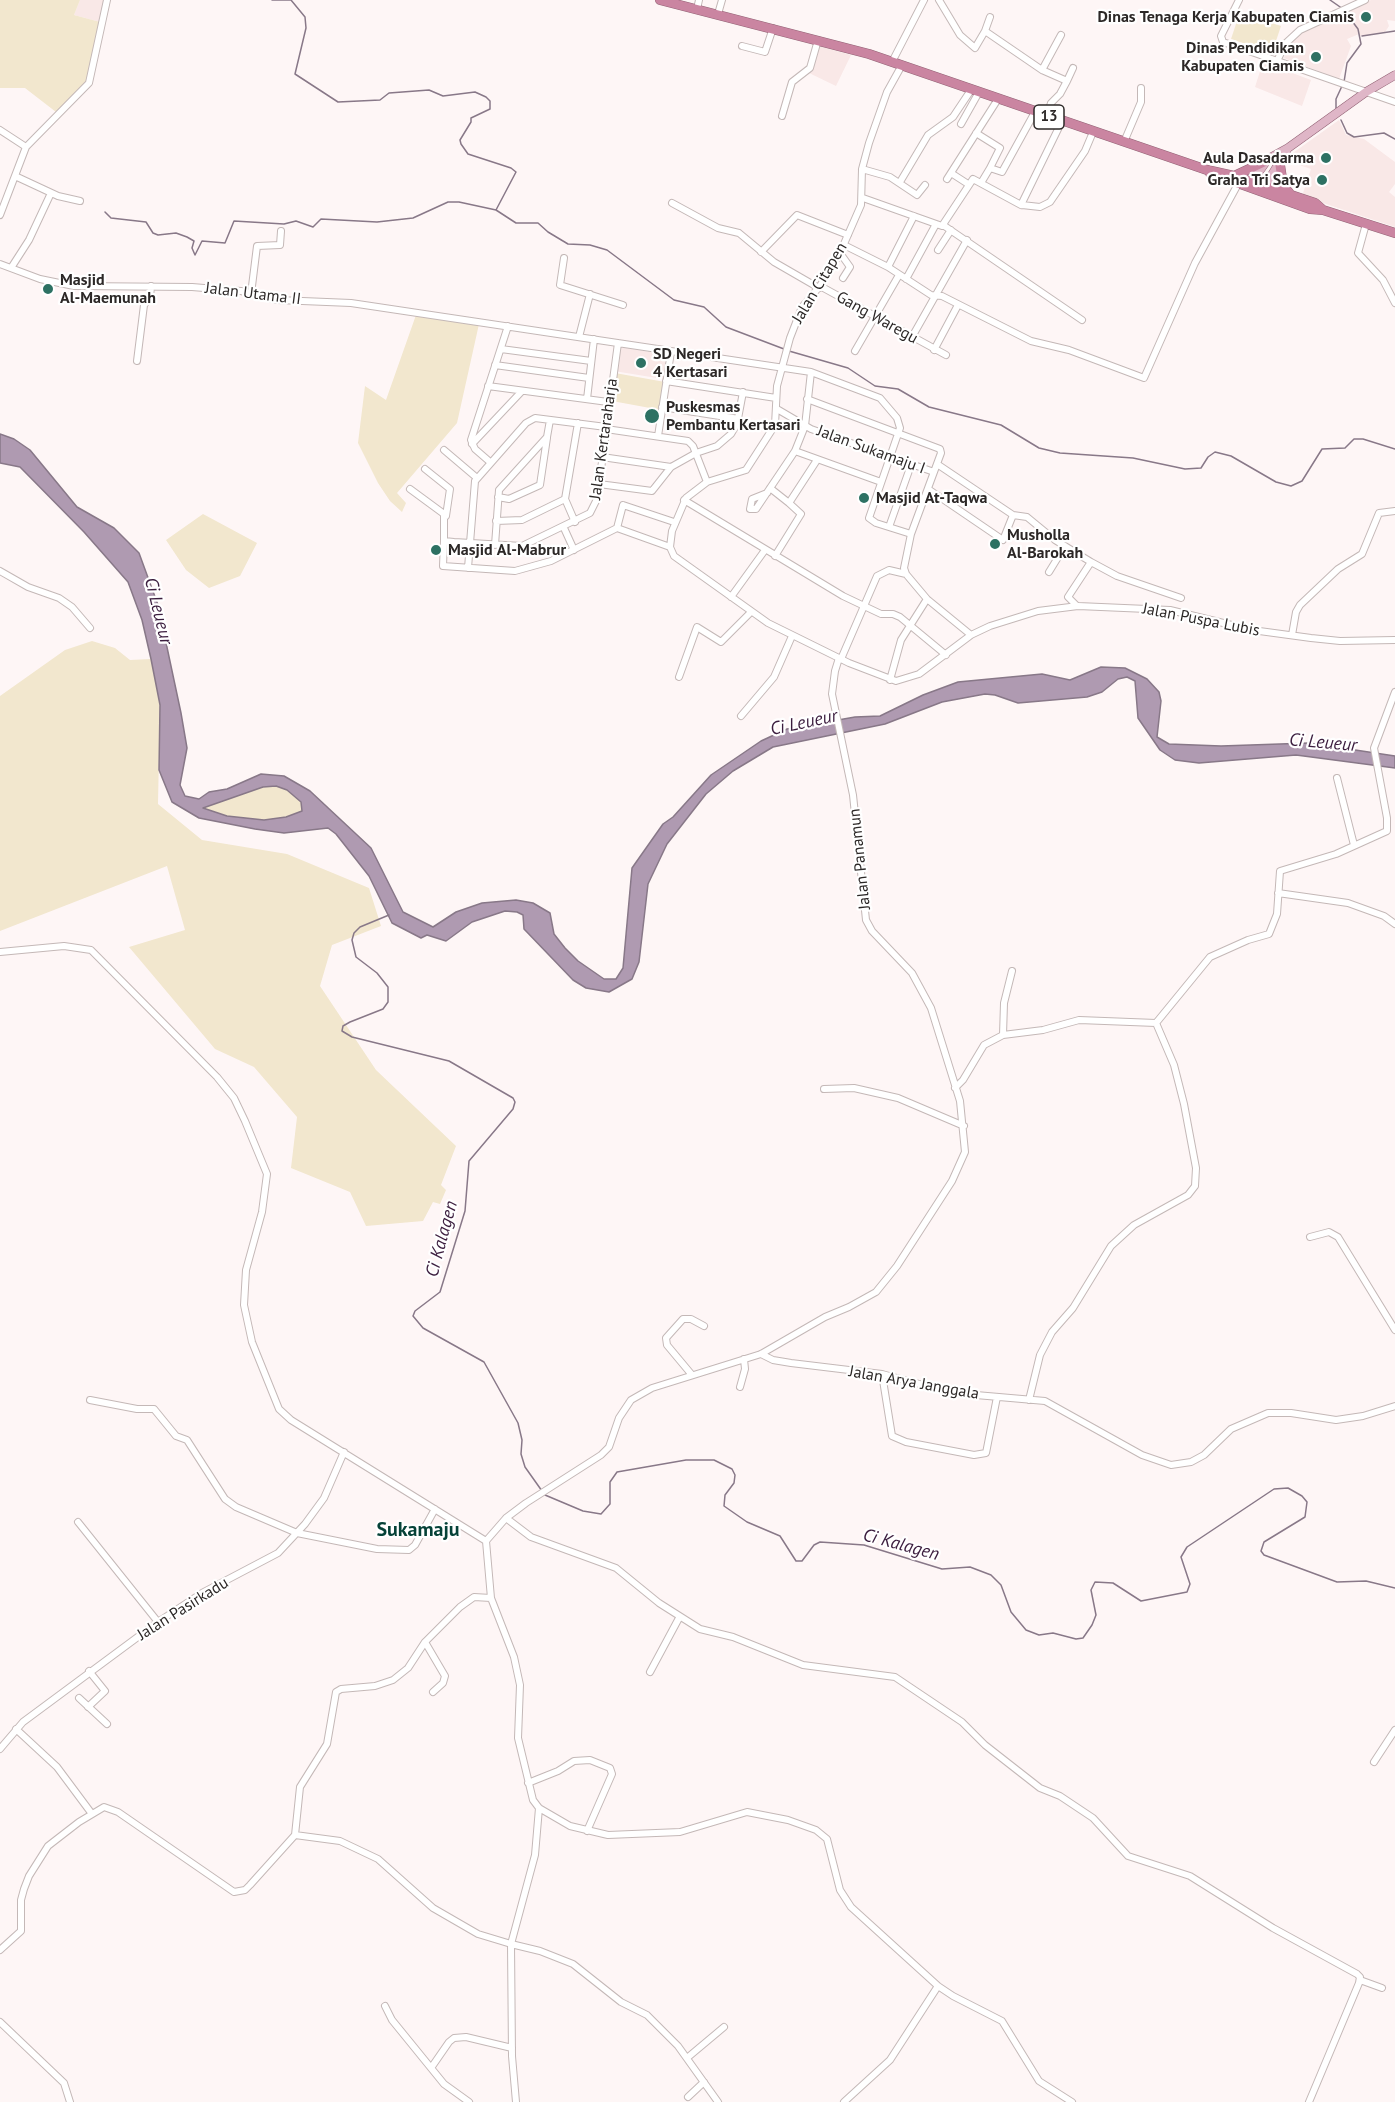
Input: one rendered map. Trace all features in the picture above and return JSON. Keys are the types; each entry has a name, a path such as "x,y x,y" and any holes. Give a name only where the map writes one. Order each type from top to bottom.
{"highway":[{"name":"13","path":"660,0 698,4 718,14 902,65 1243,182 1310,209 1323,210 1395,233"},
{"path":"1243,182 1264,162"},
{"path":"1280,165 1283,185 1291,195"},
{"name":"13","path":"1263,190 1291,195 1315,204 1323,210"}],"main road":[{"path":"1243,182 1264,162 1288,148 1366,92 1395,75"},
{"path":"1263,190 1280,165 1288,148"}],"street":[{"path":"0,216 26,147 89,83 107,0"},
{"path":"718,14 722,0"},
{"path":"892,62 924,0"},
{"path":"939,0 960,35 975,48 986,31 990,17"},
{"path":"1239,0 1221,40 1395,102"},
{"path":"1277,61 1286,43 1300,30 1365,0"},
{"path":"742,46 765,52 773,28"},
{"path":"986,31 1041,70 1067,81"},
{"path":"1041,70 1061,35"},
{"path":"782,116 792,82 810,68 818,40"},
{"name":"Jalan Citapen","path":"777,409 776,398 782,367 800,310 819,287 844,245 863,198 862,169 884,101 902,65"},
{"path":"1047,116 1051,103 1060,94 1073,68"},
{"path":"1124,142 1141,102 1141,88"},
{"path":"961,124 975,91"},
{"path":"900,182 928,135 948,118 953,117 975,91"},
{"path":"968,184 949,176 998,99"},
{"path":"990,168 1002,172 1035,112"},
{"path":"1022,205 1062,121"},
{"path":"0,130 26,147"},
{"path":"906,279 940,224 973,179 1017,204 1040,207 1050,202 1085,152 1093,132"},
{"path":"976,133 1000,148 981,183"},
{"path":"862,169 900,182 917,195 925,185"},
{"path":"15,176 51,193 80,201"},
{"path":"844,245 888,267 933,296 941,296 1030,341 1069,351 1144,378 1195,263 1243,182"},
{"path":"11,268 29,240 51,193"},
{"path":"863,198 940,224 951,230 1082,320"},
{"name":"Gang Waregu","path":"672,203 718,228 739,233 761,252 814,287 819,287 946,355"},
{"path":"761,252 797,215 848,235"},
{"path":"888,267 914,216"},
{"path":"1366,224 1358,254 1383,280 1395,303"},
{"path":"939,250 951,230"},
{"path":"251,294 257,246 279,245 281,231"},
{"path":"912,337 933,296 967,240"},
{"path":"840,253 850,267 843,278"},
{"path":"564,258 561,285 623,305"},
{"name":"Jalan Utama II","path":"0,264 40,279 74,286 220,289 278,300 351,303 811,372 883,399 899,422 899,432"},
{"path":"855,351 899,275"},
{"path":"137,361 144,305 150,297 151,287"},
{"path":"579,337 590,294"},
{"path":"934,350 958,305"},
{"path":"471,444 472,433 508,326"},
{"path":"587,399 594,339"},
{"name":"Jalan Kertaraharja","path":"444,541 522,546 564,528 594,509 618,343"},
{"path":"501,349 591,361"},
{"path":"658,436 671,352"},
{"path":"495,365 589,378"},
{"path":"775,556 801,514 789,503 768,490 795,452 805,426 811,372"},
{"path":"666,381 776,398"},
{"path":"488,386 608,402"},
{"path":"471,444 522,391"},
{"path":"599,484 650,492 671,468 696,453 722,443 735,430 743,392"},
{"path":"807,399 938,447 941,452 911,534 904,562 906,574 927,598 970,635"},
{"path":"662,407 738,419"},
{"path":"670,547 674,522 684,500 707,482 746,470 774,428 777,409"},
{"name":"Jalan Sukamaju I","path":"777,409 805,426 934,472"},
{"path":"468,568 477,478 528,420 578,423 688,441 696,453 707,482"},
{"path":"498,497 513,498 540,485 550,420"},
{"path":"575,522 565,499 578,423"},
{"path":"899,432 869,518 911,534"},
{"path":"495,545 498,497 504,482 547,437"},
{"path":"471,444 490,462"},
{"path":"444,450 477,478"},
{"path":"795,452 881,483"},
{"path":"602,457 671,468"},
{"path":"789,503 818,459"},
{"path":"937,464 1013,515 1027,517 1065,546 1091,562 1117,576 1181,598"},
{"path":"889,527 911,465"},
{"path":"425,469 450,489 442,566 520,571 574,550 617,528 670,547 678,560 751,612 792,636 890,680 896,656 909,624 927,598"},
{"path":"410,489 446,516"},
{"path":"928,489 1002,540 1013,515"},
{"path":"496,521 522,520 565,499"},
{"path":"684,500 775,556 863,606 881,614 896,615 946,655"},
{"path":"617,528 623,505 674,522"},
{"path":"1292,635 1296,612 1300,604 1338,569 1362,554 1378,513 1395,511"},
{"path":"564,528 574,550"},
{"path":"1049,572 1065,546"},
{"path":"731,597 765,550"},
{"path":"1077,606 1068,597 1091,562"},
{"name":"Jalan Panamun","path":"486,1541 506,1518 606,1450 619,1418 636,1396 652,1388 761,1354 825,1317 876,1292 886,1281 958,1169 966,1146 960,1101 931,1008 922,988 902,961 872,931 866,920 856,816 832,684 840,659 879,573 889,570 906,574"},
{"path":"0,571 28,587 59,598 72,607 90,628"},
{"name":"Jalan Puspa Lubis","path":"890,680 900,681 911,678 946,655 970,635 1024,614 1077,606 1157,609 1264,632 1340,641 1395,640"},
{"path":"679,677 697,627 722,642 751,612"},
{"path":"741,716 774,677 792,636"},
{"path":"1155,1023 1210,957 1248,940 1269,934 1276,919 1278,876 1282,870 1312,862 1388,829 1374,748 1395,692"},
{"path":"1337,778 1354,845"},
{"path":"1278,893 1348,903 1384,916 1395,924"},
{"path":"0,952 64,946 91,950 217,1077 234,1098 267,1174 262,1212 244,1288 246,1321 252,1342 284,1414 486,1541 491,1598 514,1657 520,1685 518,1738 528,1783 538,1808 535,1855 511,1944 512,2048 516,2102"},
{"path":"1003,1035 1004,1003 1012,971"},
{"path":"956,1088 965,1078 984,1045 1003,1035 1043,1029 1079,1020 1155,1023"},
{"path":"1029,1400 1040,1355 1052,1332 1073,1308 1111,1246 1134,1225 1188,1195 1195,1186 1196,1168 1185,1104 1174,1065 1155,1023"},
{"path":"825,1089 854,1088 898,1098 964,1126"},
{"path":"1310,1237 1329,1232 1338,1237 1395,1330"},
{"path":"692,1375 667,1345 666,1338 684,1319 691,1319 704,1326"},
{"name":"Jalan Arya Janggala","path":"761,1354 773,1360 791,1364 882,1374 931,1389 1044,1401 1062,1408 1142,1455 1171,1465 1191,1462 1204,1455 1231,1429 1268,1413 1336,1419 1363,1416 1395,1406"},
{"path":"740,1387 744,1359"},
{"path":"882,1374 892,1436 906,1442 974,1455 986,1453 998,1397"},
{"path":"90,1400 132,1408 154,1409 177,1437 187,1440 225,1499 236,1507 297,1533 377,1549 409,1550 415,1545 435,1509"},
{"name":"Jalan Pasirkadu","path":"0,1749 16,1729 89,1671 202,1593 278,1553 324,1498 344,1452"},
{"path":"506,1518 531,1537 616,1568 679,1617 700,1629 733,1637 793,1663 895,1677 962,1722 985,1745 1040,1788 1060,1796 1093,1818 1128,1856 1190,1876 1273,1928 1318,1950 1357,1974 1360,1980 1382,1988"},
{"path":"78,1521 159,1622"},
{"path":"0,1950 21,1931 21,1900 37,1863 55,1840 104,1807 118,1812 234,1892 245,1890 295,1834 300,1787 327,1744 336,1692 341,1689 375,1686 393,1680 408,1668 425,1642 460,1607 474,1598 491,1598"},
{"path":"650,1672 679,1617"},
{"path":"425,1642 445,1676 434,1692"},
{"path":"88,1707 105,1691 89,1671"},
{"path":"79,1698 106,1724"},
{"path":"16,1729 57,1767 92,1814"},
{"path":"1374,1762 1395,1731"},
{"path":"528,1783 558,1771 574,1761 590,1760 610,1768 612,1774 587,1831"},
{"path":"538,1808 553,1818 587,1831 640,1835 680,1832 747,1812 788,1820 816,1830 827,1839 840,1890 851,1907 938,1986 952,1996 1002,2020 1039,2081 1072,2102"},
{"path":"295,1834 309,1834 340,1841 366,1851 395,1873 433,1908 478,1934 558,1957 583,1971 615,1998 651,2018 687,2058 718,2102"},
{"path":"1309,2102 1360,1980"},
{"path":"844,2102 890,2060 938,1986"},
{"path":"385,2006 444,2084 470,2102"},
{"path":"0,2022 64,2083 70,2102"},
{"path":"687,2058 724,2027"},
{"path":"431,2068 454,2038 471,2038 512,2048"},
{"path":"688,2097 704,2082"}],"shaded area":[{"path":"0,0 80,0 74,15 100,22 86,82 80,91 56,112 25,88 0,88"},
{"path":"80,0 105,0 100,22 74,15"},
{"path":"1371,0 1395,0 1395,21 1387,20 1389,26 1385,32 1360,36 1359,34 1347,39 1351,46 1339,79 1284,58 1289,43 1299,34"},
{"path":"1240,12 1281,26 1272,53 1231,39"},
{"path":"818,46 851,55 836,86 809,73"},
{"name":"Dinas Pendidikan Kabupaten Ciamis","path":"1263,62 1311,80 1302,106 1255,87"},
{"path":"1339,120 1346,135 1364,139 1395,162 1395,184 1389,192 1395,197 1395,227 1302,196 1311,169 1287,161 1290,155"},
{"path":"416,315 479,324 457,423 397,493 406,503 402,512 390,501 378,483 358,443 365,386 386,400"},
{"name":"SD Negeri 4 Kertasari","path":"621,347 667,355 663,379 614,371"},
{"path":"615,373 665,382 661,410 612,401"},
{"path":"203,514 257,543 240,576 209,588 186,570 166,540"},
{"path":"92,641 115,648 130,660 151,659 160,705 158,804 202,840 287,854 369,888 381,926 332,945 320,986 376,1070 456,1146 441,1185 446,1190 440,1204 433,1202 423,1221 366,1226 350,1192 291,1168 297,1117 254,1067 215,1049 129,947 185,930 167,866 0,931 0,696 65,650"},
{"path":"276,786 287,790 301,801 302,811 286,817 264,820 227,816 202,808 263,787"}],"water":[{"name":"Ci Leueur","path":"0,434 14,439 30,450 77,507 114,528 139,553 158,605 181,713 187,748 180,785 185,796 199,799 209,792 227,789 261,774 284,776 310,791 371,848 403,912 433,927 456,912 482,903 516,900 533,903 550,913 554,934 565,948 578,961 604,979 616,979 623,968 632,868 663,824 673,817 711,775 761,741 787,729 855,717 880,716 923,695 958,682 1042,674 1070,680 1101,667 1125,668 1147,679 1159,692 1161,701 1157,737 1169,744 1221,746 1309,743 1395,756 1395,768 1296,755 1199,763 1175,760 1160,750 1138,718 1135,681 1127,677 1118,679 1102,692 1087,697 1018,703 985,694 942,702 885,724 773,747 733,771 706,794 667,844 648,884 639,962 632,979 609,992 586,988 573,980 524,929 523,915 517,912 505,911 472,922 446,941 427,935 421,938 392,923 369,876 336,834 328,828 284,833 255,829 199,818 172,802 159,770 160,705 151,659 142,620 128,582 84,532 20,467 0,463","holes":["276,786 287,790 301,802 302,811 286,817 264,820 227,816 203,808 263,787"]}],"waterway":[{"path":"272,0 291,0 305,17 306,28 295,74 338,102 380,100 389,93 429,90 443,96 475,92 486,97 490,101 490,109 471,118 460,140 468,154 511,168 516,172 496,210"},
{"path":"1330,0 1343,9"},
{"path":"1344,82 1347,63 1361,44 1358,29 1346,13"},
{"path":"1362,36 1395,31"},
{"path":"1336,108 1336,99 1342,86"},
{"path":"1341,120 1347,133 1354,137 1384,133 1395,139"},
{"path":"105,212 111,218 146,222 153,233 158,235 176,233 187,237 194,241 192,248 195,255 202,241 225,243 234,221 284,224 296,221 313,227 321,219 377,222 413,218 448,202 459,202 496,210 516,223 538,223 568,244 590,245 607,250 674,300 704,307 726,327 784,349"},
{"path":"789,351 848,368 875,386 898,389 929,407 1001,425 1039,448 1060,453 1133,458 1185,469 1201,468 1208,457 1215,452 1231,456 1276,482 1291,486 1302,481 1322,449 1345,448 1354,439 1363,439 1395,449"},
{"name":"Ci Kalagen","path":"389,915 360,927 354,933 352,940 356,957 377,973 388,987 388,1002 383,1009 343,1026 342,1031 352,1037 449,1061 513,1098 515,1102 513,1109 469,1161 465,1211 440,1292 415,1311 413,1316 423,1328 484,1362 518,1423 522,1440 521,1454 525,1467 542,1491"},
{"name":"Ci Kalagen","path":"545,1495 583,1511 601,1514 610,1504 610,1482 617,1472 686,1460 714,1460 732,1469 735,1475 734,1483 725,1495 724,1506 747,1522 780,1536 796,1561 802,1561 814,1545 820,1542 864,1545 942,1569 970,1567 991,1575 1001,1585 1011,1612 1026,1630 1039,1635 1053,1633 1076,1639 1083,1638 1096,1615 1091,1590 1095,1582 1113,1583 1141,1601 1187,1592 1190,1584 1181,1557 1187,1547 1274,1489 1288,1488 1302,1496 1307,1502 1305,1517 1264,1542 1261,1551 1264,1555 1337,1582 1366,1581 1395,1588"}],"place":[{"name":"Dinas Tenaga Kerja Kabupaten Ciamis","path":"1366,17"},
{"name":"Dinas Pendidikan Kabupaten Ciamis","path":"1316,57"},
{"name":"Aula Dasadarma","path":"1326,158"},
{"name":"Graha Tri Satya","path":"1322,180"},
{"name":"Masjid Al-Maemunah","path":"48,289"},
{"name":"SD Negeri 4 Kertasari","path":"641,363"},
{"name":"Puskesmas Pembantu Kertasari","path":"652,416"},
{"name":"Masjid At-Taqwa","path":"864,498"},
{"name":"Musholla Al-Barokah","path":"995,544"},
{"name":"Masjid Al-Mabrur","path":"436,550"}],"district":[{"name":"Sukamaju","path":"418,1530"}]}
